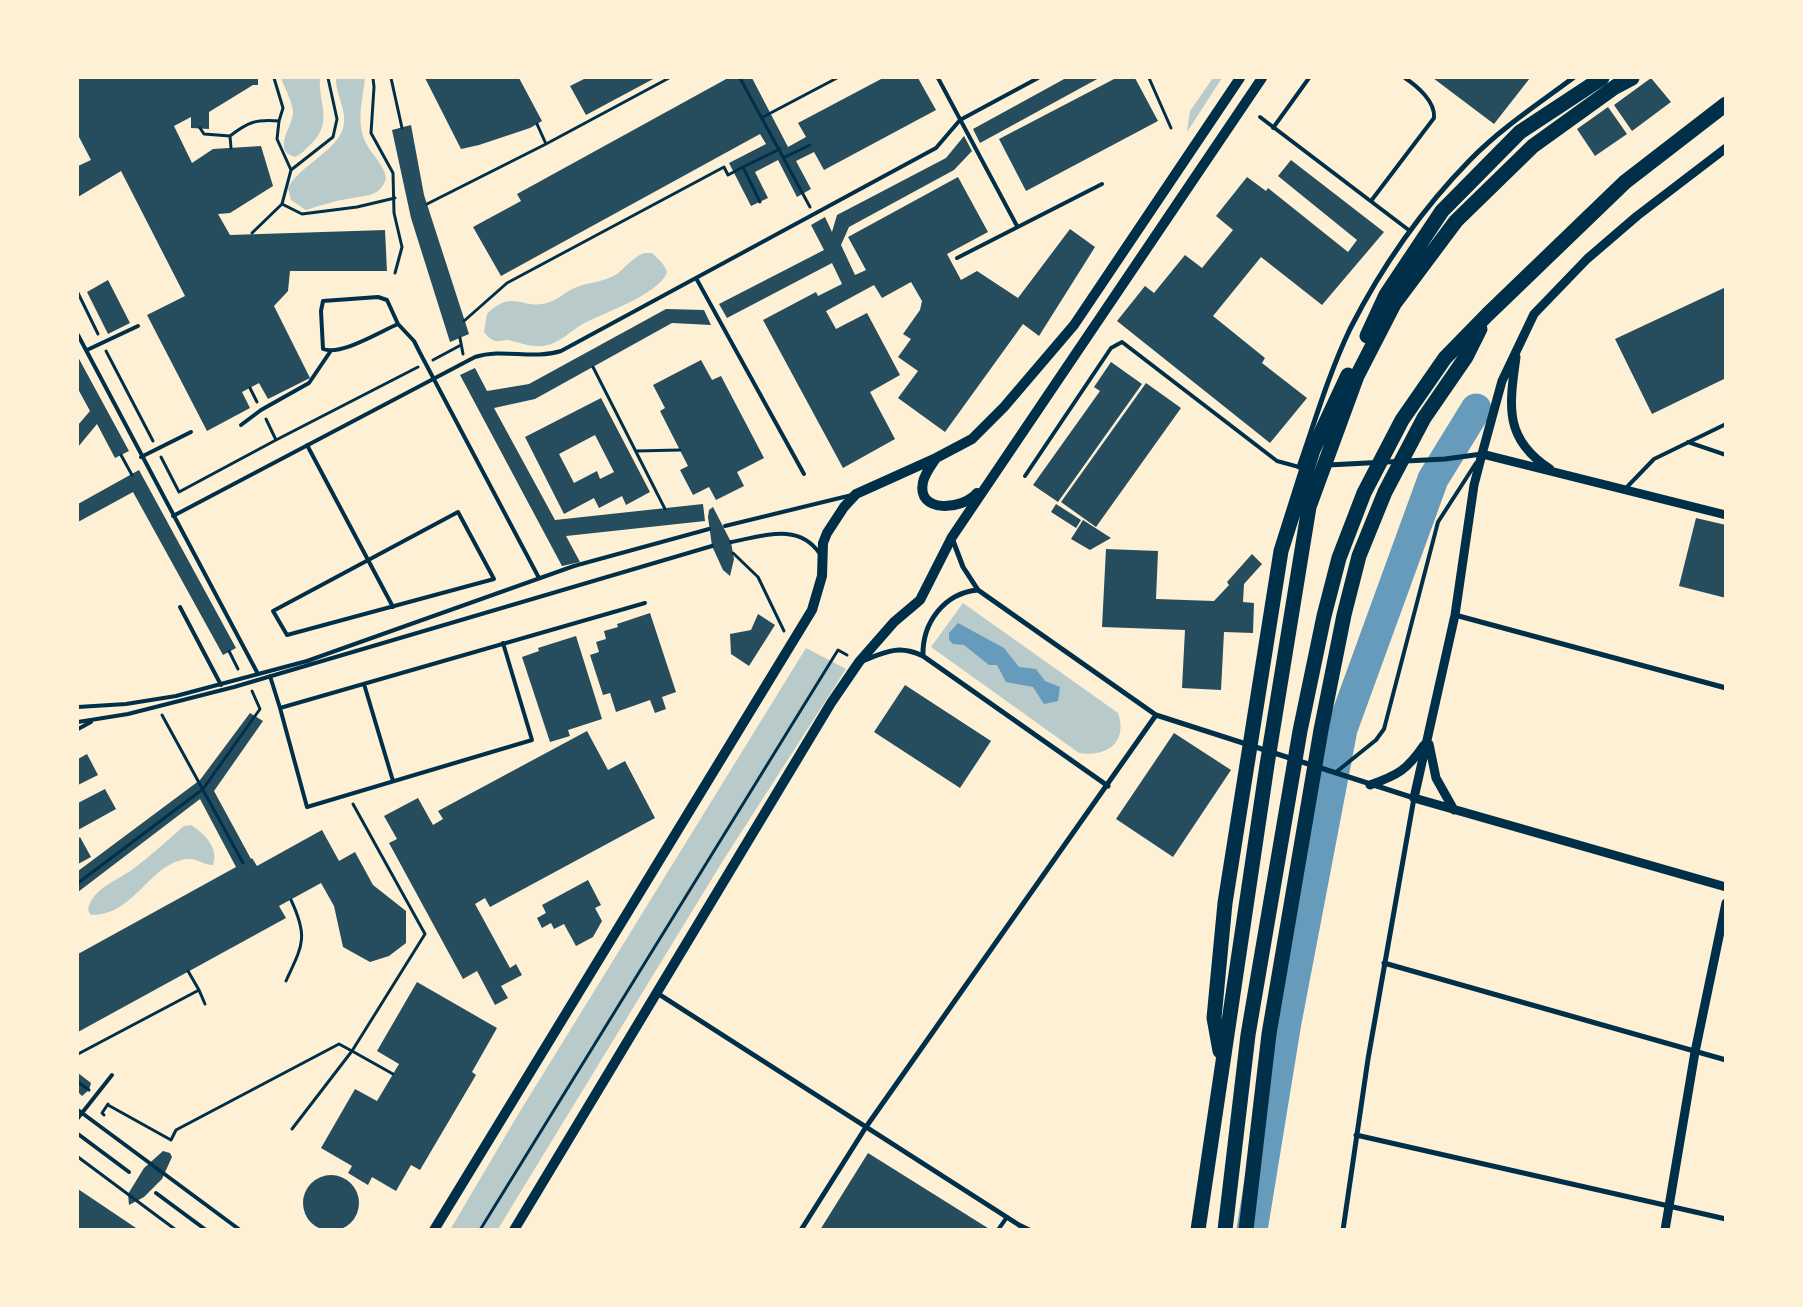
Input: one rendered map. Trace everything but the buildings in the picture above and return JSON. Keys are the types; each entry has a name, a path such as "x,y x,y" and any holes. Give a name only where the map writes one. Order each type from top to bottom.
{"highway":[{"path":"1222,1063 1214,1018 1226,904 1281,550 1313,450 1386,296 1442,211 1520,132 1602,78"},
{"path":"1198,1230 1222,1063 1309,507 1357,376 1394,304 1456,222 1533,146 1615,87 1632,78"},
{"path":"1225,1230 1249,1025 1300,731 1324,616 1339,558 1364,493 1402,420 1445,358 1625,182 1726,104"},
{"path":"1246,1230 1272,1014 1321,730 1344,615 1357,565 1386,492 1424,418 1466,358 1488,314"}],"main road":[{"path":"434,1230 817,599 827,533 844,507 856,494 936,458 972,438 1004,407 1074,325 1240,78"},
{"path":"514,1230 831,704 860,662 894,622 920,600 952,537 1262,78"},
{"path":"936,458 926,474 923,489 929,501 938,506 955,506 972,499 998,468"}],"street":[{"path":"1573,78 1517,119 1470,159 1410,231 1350,330 1299,467 1376,461 1445,459 1482,454 1726,516"},
{"path":"1343,1230 1356,1135 1384,963 1414,798 1429,739 1455,615 1474,485 1502,381 1534,314 1587,259 1637,216 1726,148"},
{"path":"1517,349 1511,395 1512,413 1521,443 1533,457 1557,473"},
{"path":"952,537 963,567 978,590 1156,715 1370,786 1726,887"},
{"path":"923,656 923,639 930,623 941,609 954,596 964,591 978,590"},
{"path":"1455,615 1726,688"},
{"path":"860,662 880,654 909,649 923,656 1108,786"},
{"path":"800,1230 866,1127 1108,786 1156,715"},
{"path":"1370,786 1402,772 1411,764 1429,739"},
{"path":"1429,739 1436,778 1454,810"},
{"path":"1665,1230 1695,1052 1726,903"},
{"path":"1384,963 1726,1060"},
{"path":"657,993 1007,1217 1018,1227 1030,1230"},
{"path":"1356,1135 1726,1219"}],"lane":[{"path":"938,78 1017,226"},
{"path":"173,516 433,378 485,354 542,356 561,351 936,148 960,120 1038,78"},
{"path":"1273,128 1309,78"},
{"path":"1371,202 1434,118 1435,111 1432,103 1405,78"},
{"path":"1260,117 1410,231"},
{"path":"957,258 1102,184"},
{"path":"696,278 804,474"},
{"path":"398,324 345,348 330,352 323,349 321,311 323,301 378,297 387,300 398,324 414,341 539,578"},
{"path":"87,350 138,326"},
{"path":"78,335 141,457 258,674"},
{"path":"1025,476 1111,348 1122,342 1277,461 1299,467"},
{"path":"241,425 261,410 309,383 330,352"},
{"path":"1624,490 1654,459 1726,424"},
{"path":"141,457 191,432"},
{"path":"1688,442 1726,455"},
{"path":"307,445 393,608"},
{"path":"1334,774 1376,740 1384,729 1438,522 1482,454"},
{"path":"725,526 856,494"},
{"path":"458,512 494,579 393,608 287,635 273,611 458,512"},
{"path":"78,707 126,704 176,696 307,661 539,578 709,529"},
{"path":"731,542 767,535 796,534 807,538 822,557"},
{"path":"78,722 94,720 247,684 712,546"},
{"path":"280,708 645,603"},
{"path":"180,607 221,685"},
{"path":"269,671 306,807 532,740 504,644"},
{"path":"364,684 393,781"},
{"path":"78,729 94,720"},
{"path":"78,1118 80,1111 112,1075"},
{"path":"80,1111 240,1230"},
{"path":"78,1134 129,1172"},
{"path":"156,1193 206,1230"},
{"path":"998,1230 1007,1217"}],"path":[{"path":"274,78 283,108 277,139 292,170"},
{"path":"252,233 282,204 292,170 333,137 337,119 328,78"},
{"path":"372,78 374,87 370,133 393,173 394,213 402,247 395,273"},
{"path":"391,78 402,128"},
{"path":"427,204 546,144 669,78"},
{"path":"740,78 804,193"},
{"path":"763,117 837,78"},
{"path":"1149,78 1171,128"},
{"path":"200,128 204,134 230,136 244,125 259,120 279,121"},
{"path":"537,124 546,144"},
{"path":"230,136 231,148"},
{"path":"785,157 810,145"},
{"path":"464,321 506,283 724,167 728,175 780,148"},
{"path":"743,167 760,202"},
{"path":"282,204 302,214 357,207 395,198"},
{"path":"78,293 179,492 461,344"},
{"path":"593,367 665,509"},
{"path":"250,388 276,440"},
{"path":"636,451 680,450"},
{"path":"121,455 132,474"},
{"path":"733,553 758,577 789,645"},
{"path":"480,1230 838,650"},
{"path":"229,651 244,678"},
{"path":"78,883 203,789 260,709 247,684"},
{"path":"162,714 243,863"},
{"path":"292,1129 352,1051 424,934 348,794"},
{"path":"286,981 299,955 302,939 299,915 291,900"},
{"path":"188,971 206,1004"},
{"path":"78,1054 199,990"},
{"path":"78,1082 95,1096 171,1140 176,1130 339,1044 393,1074"},
{"path":"108,1104 102,1113 110,1119"},
{"path":"78,1156 176,1230"}],"shaded area":[{"path":"281,78 320,78 323,111 322,127 313,142 295,157 288,154 284,144 293,112"},
{"path":"336,78 365,78 361,110 362,133 367,146 383,169 386,179 380,189 373,194 335,201 306,210 291,200 288,188 301,172 334,144 343,128 344,115 337,90"},
{"path":"1213,78 1222,78 1187,132 1190,111"},
{"path":"644,253 652,253 663,264 667,272 662,280 642,296 581,325 557,341 548,345 532,346 507,340 495,341 484,332 487,314 503,302 517,301 538,304 551,302 577,287 612,277 636,257"},
{"path":"963,603 1118,713 1120,732 1113,746 1098,753 1079,753 931,647"},
{"path":"806,648 846,669 724,859 498,1229 450,1230 519,1113"},
{"path":"191,825 210,842 214,853 213,865 191,859 174,863 162,870 120,907 106,913 91,915 88,910 94,896 133,869 184,826"}],"water":[{"path":"958,623 1004,648 1019,667 1036,669 1045,681 1060,687 1058,701 1044,704 1033,687 1006,682 997,665 989,665 964,645 953,644 949,640 949,633"}],"waterway":[{"path":"1252,1230 1286,1022 1342,729 1433,479 1476,409"}]}
